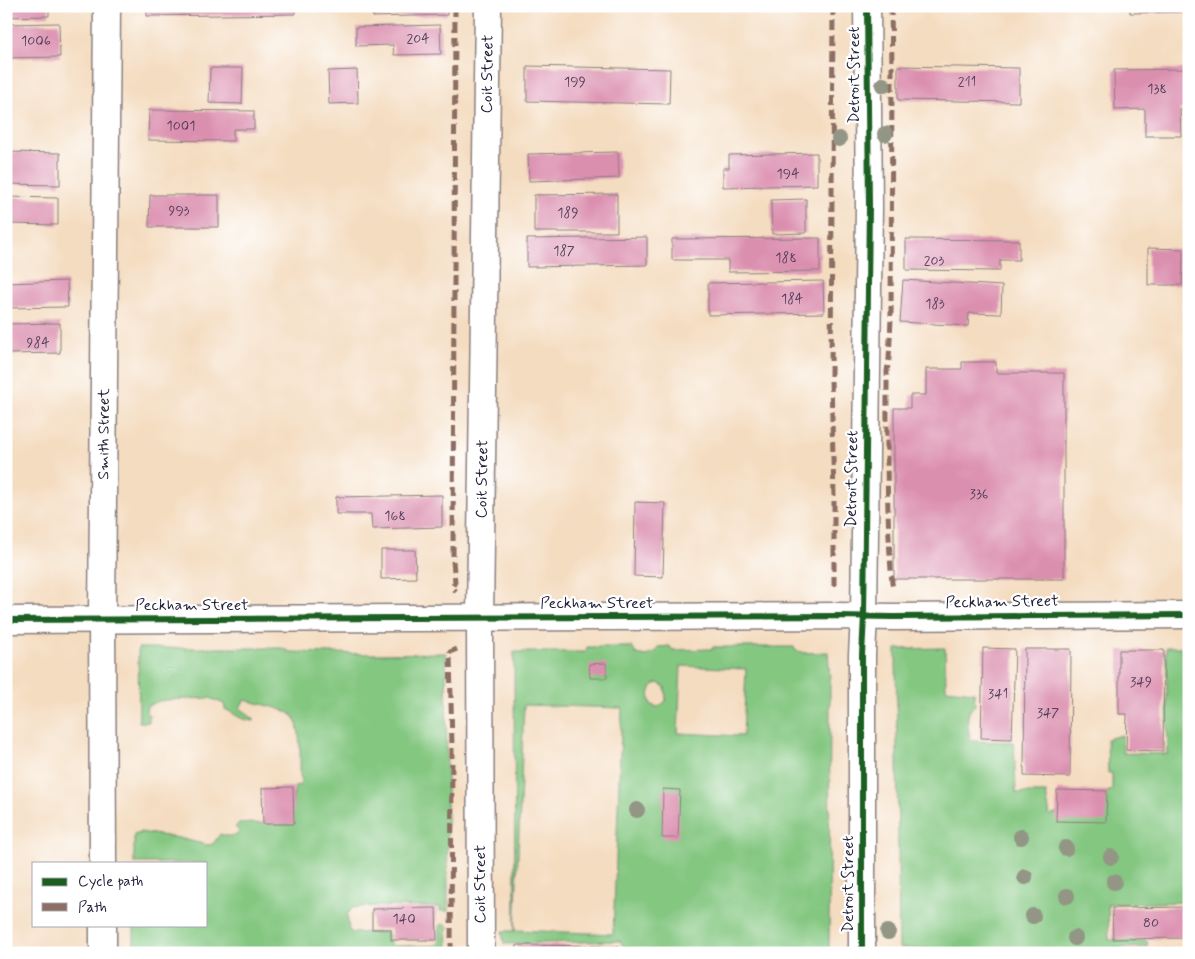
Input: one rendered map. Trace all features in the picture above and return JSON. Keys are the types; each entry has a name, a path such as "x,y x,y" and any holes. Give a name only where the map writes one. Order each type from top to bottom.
{"street":[{"name":"Smith Street","path":"103,862 102,620 107,6"},
{"name":"Coit Street","path":"480,953 480,618 488,6"},
{"name":"Detroit Street","path":"862,953 862,654 869,216 867,6"},
{"name":"Peckham Street","path":"6,620 1189,614"},
{"path":"103,926 103,953"}],"green space":[{"path":"670,646 672,650 713,649 713,647 794,647 795,650 805,653 828,652 830,680 829,953 645,953 640,950 624,947 620,941 504,944 502,931 515,931 514,652 586,652 587,647 632,647 636,654 646,656 656,652 658,647","holes":["681,666 746,669 743,736 678,733","658,683 665,687 666,701 656,707 651,704 650,694 653,686","524,705 622,708 613,934 515,930"]},
{"path":"1166,647 1189,647 1189,902 1108,904 1109,940 1147,941 1148,947 1069,950 1068,953 999,953 998,951 899,948 896,649 945,648 946,689 974,692 975,705 968,717 970,741 1014,742 1016,793 1046,793 1050,816 1112,790 1112,773 1108,773 1107,739 1122,735 1123,753 1168,754"},
{"path":"138,648 282,648 290,652 446,653 448,911 440,911 440,907 371,906 352,908 347,915 349,931 354,933 387,932 390,943 393,946 437,945 440,940 440,925 447,925 448,953 134,953 134,926 208,926 208,862 134,862 134,834 140,834 140,832 179,838 207,845 213,844 220,834 237,835 239,833 235,827 239,823 290,824 295,786 300,785 302,779 300,776 300,744 297,726 292,715 283,710 244,700 240,708 250,717 254,718 254,721 250,721 235,715 225,709 224,704 210,698 167,700 147,706 146,713 149,715 149,722 139,722"}],"building":[{"path":"6,6 49,6 49,16 6,17"},
{"path":"147,6 295,6 295,14 147,16"},
{"path":"373,6 447,6 447,15 373,17"},
{"path":"1130,6 1189,6 1189,12 1130,13"},
{"path":"59,23 60,57 6,58 6,24"},
{"path":"440,25 441,54 394,55 393,45 356,46 356,27"},
{"path":"527,66 670,69 669,104 527,101"},
{"path":"898,66 1019,68 1019,102 898,100"},
{"path":"210,68 243,68 242,104 209,103"},
{"path":"1189,69 1189,108 1180,109 1181,136 1145,136 1145,109 1115,110 1114,70"},
{"path":"357,70 358,103 329,104 328,71"},
{"path":"149,110 254,111 254,129 233,129 233,141 148,140"},
{"path":"6,152 60,153 60,185 6,184"},
{"path":"618,152 619,178 529,181 528,154"},
{"path":"817,153 817,185 723,187 723,168 729,168 729,155"},
{"path":"617,194 617,232 534,232 534,195"},
{"path":"150,195 219,195 219,227 149,227"},
{"path":"6,197 58,198 58,225 6,224"},
{"path":"806,199 806,233 772,234 771,200"},
{"path":"647,237 647,265 527,267 527,239"},
{"path":"820,238 820,271 728,272 728,260 672,260 672,239"},
{"path":"906,239 1019,240 1019,260 1000,260 1000,271 906,270"},
{"path":"1148,248 1183,249 1182,285 1148,285"},
{"path":"903,280 1002,286 1001,314 969,313 968,326 900,322"},
{"path":"67,281 68,307 6,308 6,283"},
{"path":"823,281 824,313 708,315 708,283"},
{"path":"60,323 60,353 6,354 6,324"},
{"path":"962,362 996,362 996,373 1064,373 1064,579 894,579 894,408 910,408 910,395 926,395 926,369 962,369"},
{"path":"442,495 442,527 372,529 371,514 336,514 336,497"},
{"path":"635,502 665,503 663,577 634,576"},
{"path":"381,550 415,550 416,578 381,579"},
{"path":"983,648 1015,649 1012,739 981,738"},
{"path":"1025,649 1071,649 1070,777 1024,776"},
{"path":"1119,650 1164,650 1163,751 1126,750 1127,714 1119,714"},
{"path":"606,663 607,678 590,678 589,664"},
{"path":"293,787 294,824 263,824 262,788"},
{"path":"663,789 680,790 678,838 662,838"},
{"path":"1057,790 1107,791 1106,822 1056,821"},
{"path":"1189,907 1189,938 1113,939 1112,908"},
{"path":"436,908 437,940 391,940 391,929 372,929 372,909"},
{"path":"517,945 619,946 619,953 517,953"},
{"path":"1189,949 1189,953 1112,953 1112,950"}],"marked path":[{"path":"455,6 453,561 455,582 452,587 456,591"},
{"path":"833,6 831,379 834,590"},
{"path":"891,6 891,319 887,371 887,451 893,588"},
{"path":"451,953 452,748 450,652 457,649"}],"cycle path":[{"path":"862,953 862,655 869,206 867,6"},
{"path":"6,620 1189,615"}]}
